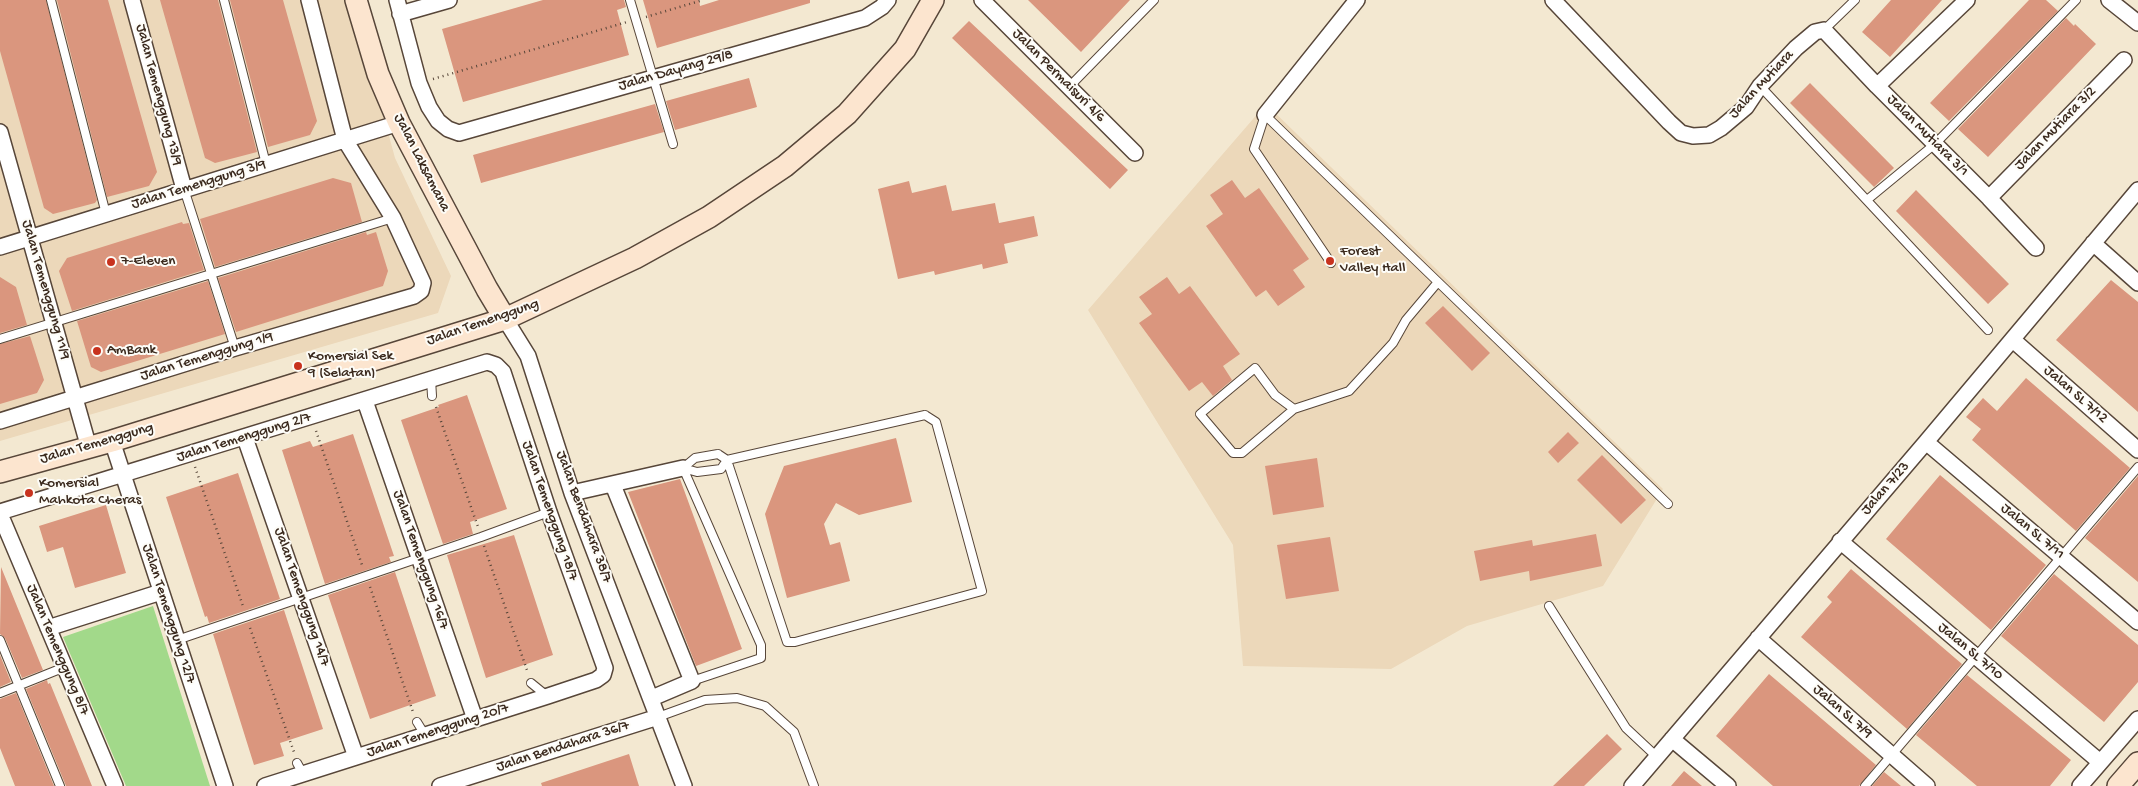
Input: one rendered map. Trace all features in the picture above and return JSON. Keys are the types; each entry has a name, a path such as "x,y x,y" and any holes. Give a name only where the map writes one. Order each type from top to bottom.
{"street":[{"name":"Jalan Temenggung 13/9","path":"132,0 184,189"},
{"path":"309,0 345,140 393,218"},
{"name":"Jalan Laksamana","path":"356,0 378,74 399,123 505,319"},
{"path":"419,83 398,7 449,0"},
{"name":"Jalan Dayang 29/8","path":"419,83 429,107 438,121 448,129 459,133 865,18 882,7 888,0"},
{"name":"Jalan Temenggung","path":"0,472 89,448 505,319 635,258 709,217 786,166 847,114 906,49 933,0"},
{"name":"Jalan Permaisuri 4/6","path":"982,0 1135,153"},
{"path":"1265,115 1357,0"},
{"name":"Jalan Mutiara","path":"1553,0 1675,128 1681,133 1693,136 1708,135 1721,128 1746,107 1760,86 1796,48 1820,31"},
{"path":"1877,86 1967,0"},
{"path":"2109,0 2138,23"},
{"name":"Jalan Mutiara 3/1","path":"1820,31 1989,198 2036,248"},
{"name":"Jalan Mutiara 3/2","path":"1989,198 2124,60"},
{"name":"Jalan Temenggung 3/9","path":"0,247 399,123"},
{"name":"Jalan Temenggung 11/9","path":"0,132 4,165 30,238 89,448"},
{"name":"Jalan 7/23","path":"1632,786 2138,190"},
{"name":"Jalan Temenggung 1/9","path":"0,421 235,348 414,296 421,291 423,283 393,218"},
{"path":"2093,243 2138,283"},
{"name":"Jalan Bendahara 38/7","path":"505,319 528,356 572,493 652,698 684,786"},
{"name":"Jalan SL 7/12","path":"2012,340 2138,450"},
{"name":"Jalan Temenggung 2/7","path":"0,513 487,362"},
{"name":"Jalan Temenggung 18/7","path":"487,362 496,365 503,372 549,512 605,668"},
{"name":"Jalan Temenggung 16/7","path":"365,401 475,719"},
{"name":"Jalan Temenggung 14/7","path":"245,438 356,757"},
{"name":"Jalan Temenggung 12/7","path":"112,441 225,786"},
{"name":"Jalan SL 7/11","path":"1926,442 2138,622"},
{"path":"572,493 683,468"},
{"path":"613,484 692,681 652,698"},
{"name":"Jalan Temenggung 8/7","path":"0,513 115,786"},
{"name":"Jalan SL 7/10","path":"1840,541 2100,762"},
{"path":"48,628 161,592"},
{"name":"Jalan SL 7/9","path":"1758,638 1927,786"},
{"name":"Jalan Temenggung 20/7","path":"265,786 300,768 356,757 421,729 475,719 596,680 603,675 605,668"},
{"name":"Jalan Bendahara 36/7","path":"440,786 658,717"},
{"path":"2080,786 2138,719"},
{"path":"1672,739 1728,786"},
{"path":"2118,786 2138,763"}],"lane":[{"path":"51,0 106,214"},
{"path":"224,0 266,164"},
{"path":"630,0 673,144"},
{"path":"1069,87 1154,0"},
{"path":"1820,31 1856,0"},
{"path":"1867,200 1935,144 2076,0"},
{"path":"1760,86 1988,330"},
{"path":"1331,263 1254,149 1265,115 1668,504"},
{"path":"184,189 235,348"},
{"path":"0,339 393,218"},
{"path":"1294,409 1275,395 1255,368 1200,414 1233,453 1242,454 1294,409 1348,391 1393,343 1406,320 1438,282"},
{"path":"431,380 432,396"},
{"path":"683,468 695,458 708,454 718,454 727,460 787,642 795,642 982,591 936,422 925,416 727,460 721,469 698,472 683,468"},
{"path":"1865,786 1977,658 2138,467"},
{"path":"683,468 762,645 761,658 692,681"},
{"path":"177,640 481,537 549,512"},
{"path":"1549,606 1626,728 1657,757"},
{"path":"0,640 60,786"},
{"path":"0,693 66,667"},
{"path":"532,683 548,696"},
{"path":"658,717 705,700 737,698 765,706 794,732 814,786"}],"path":[{"path":"419,83 703,0"}],"shaded area":[{"path":"0,0 352,0 395,158 451,276 438,313 0,441"},
{"name":"Forest Valley Hall","path":"1266,104 1663,489 1603,586 1467,626 1391,669 1243,666 1233,545 1088,310"}],"green space":[{"path":"153,606 210,786 126,786 63,637"}],"building":[{"path":"0,0 46,0 97,200 95,203 53,214 44,208 0,51"},
{"path":"57,0 108,0 157,172 149,186 107,197"},
{"path":"160,0 218,0 257,152 215,163 205,158"},
{"path":"230,0 283,0 317,121 310,135 268,147"},
{"path":"543,0 624,0 626,7 617,10 629,55 463,102 442,29"},
{"path":"643,0 699,0 700,6 719,0 810,0 810,3 657,48"},
{"path":"1028,0 1130,0 1081,52"},
{"path":"1891,0 1942,0 1890,57 1862,32"},
{"path":"2029,0 2046,0 2058,11 1949,121 1930,103"},
{"path":"2066,18 2096,44 1988,157 1958,129"},
{"path":"969,21 1128,170 1110,189 952,38"},
{"path":"749,78 757,107 675,130 666,101"},
{"path":"1810,83 1894,168 1874,187 1790,103"},
{"path":"655,104 664,132 481,183 473,155"},
{"path":"333,178 351,183 362,222 215,267 200,219"},
{"path":"1232,180 1245,198 1259,188 1309,259 1293,270 1305,287 1278,306 1266,290 1256,297 1206,226 1223,214 1210,195"},
{"path":"909,181 912,193 946,185 952,211 995,203 999,223 1034,216 1038,236 1004,244 1008,263 983,269 982,264 935,275 934,271 898,279 878,189"},
{"path":"1916,190 2009,284 1988,304 1896,211"},
{"path":"182,222 183,224 189,223 204,270 72,311 59,271 67,258"},
{"path":"366,232 367,235 376,232 388,271 383,286 236,332 218,278"},
{"path":"0,277 16,287 27,325 0,333"},
{"path":"1167,277 1179,294 1190,286 1240,354 1223,366 1232,380 1213,396 1202,382 1189,391 1139,323 1152,314 1139,297"},
{"path":"2111,280 2138,302 2138,412 2056,340"},
{"path":"208,281 225,334 101,372 91,367 77,321"},
{"path":"1443,306 1490,353 1472,371 1425,323"},
{"path":"30,336 44,380 37,393 0,404 0,344"},
{"path":"2026,378 2130,468 2076,531 1972,440 1981,429 1966,417 1983,398 1997,411"},
{"path":"467,395 507,509 470,522 473,534 443,544 401,420"},
{"path":"1568,432 1579,443 1558,463 1548,452"},
{"path":"353,434 394,556 389,557 391,562 325,584 282,450 310,441 313,447"},
{"path":"896,438 912,502 859,515 836,503 824,524 830,545 840,542 850,581 787,598 765,514 784,466"},
{"path":"1602,455 1646,500 1621,524 1577,480"},
{"path":"1317,458 1324,507 1273,515 1265,466"},
{"path":"238,473 280,599 209,623 207,616 205,617 166,497"},
{"path":"1940,475 2046,565 1991,630 1886,539"},
{"path":"2138,476 2138,582 2085,538"},
{"path":"680,479 742,649 696,666 628,492"},
{"path":"106,505 126,573 75,588 63,547 47,552 39,526"},
{"path":"1596,534 1602,566 1530,581 1529,571 1480,581 1474,551 1532,540 1533,546"},
{"path":"514,535 553,655 486,678 447,555"},
{"path":"1330,537 1339,591 1286,599 1277,545"},
{"path":"1,567 43,670 22,678 5,638 0,634"},
{"path":"1851,569 1962,664 1907,729 1801,637 1832,602 1827,597"},
{"path":"395,572 436,696 370,719 328,595"},
{"path":"2054,574 2138,645 2138,682 2104,722 2001,636"},
{"path":"284,610 323,729 280,743 284,756 254,765 213,634"},
{"path":"0,655 11,682 0,687"},
{"path":"1769,674 1876,765 1859,786 1773,786 1716,736"},
{"path":"1967,675 2071,760 2050,786 1977,786 1916,735"},
{"path":"47,680 48,684 50,683 92,786 66,786 26,689"},
{"path":"16,693 54,786 15,786 0,748 0,699"},
{"path":"1607,734 1622,749 1584,786 1553,786"},
{"path":"629,754 639,786 542,786 541,783"},
{"path":"1684,771 1702,786 1671,786"},
{"path":"1884,772 1901,786 1872,786"}],"place":[{"name":"Forest Valley Hall","path":"1330,261"},
{"name":"7-Eleven","path":"111,262"},
{"name":"AmBank","path":"97,351"},
{"name":"Komersial Sek 9 (Selatan)","path":"298,366"},
{"name":"Komersial Mahkota Cheras","path":"29,493"}]}
